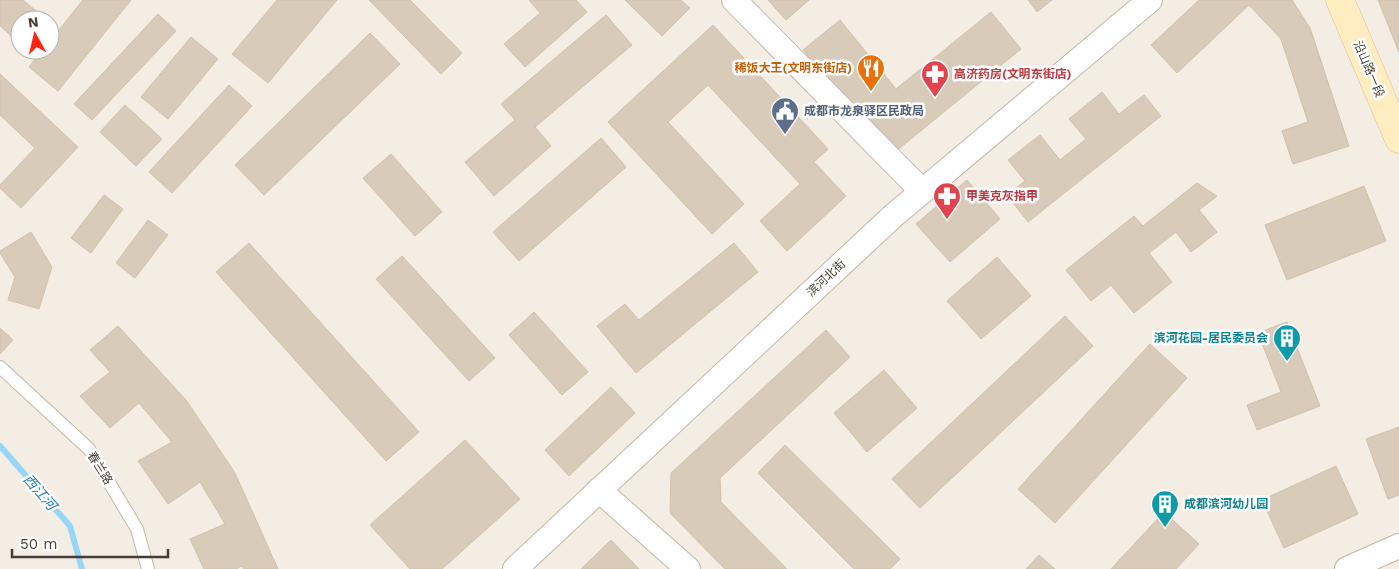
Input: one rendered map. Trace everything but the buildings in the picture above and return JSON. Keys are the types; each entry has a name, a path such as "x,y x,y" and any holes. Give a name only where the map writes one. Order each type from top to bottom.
{"street":[{"path":"734,0 922,191"},
{"name":"滨河北街","path":"515,569 885,223 1150,0"},
{"name":"沿山路一段","path":"1340,0 1399,139"},
{"path":"599,490 688,569"},
{"path":"1347,569 1399,546"}],"lane":[{"name":"春兰路","path":"0,366 90,449 137,529 148,569"}],"waterway":[{"name":"西江河","path":"0,446 70,526 82,569"}],"place":[{"name":"稀饭大王(文明东街店)","path":"871,92"},
{"name":"高济药房(文明东街店)","path":"935,98"},
{"name":"成都市龙泉驿区民政局","path":"785,135"},
{"name":"甲美克灰指甲","path":"947,220"},
{"name":"滨河花园-居民委员会","path":"1287,362"},
{"name":"成都滨河幼儿园","path":"1165,528"}]}
